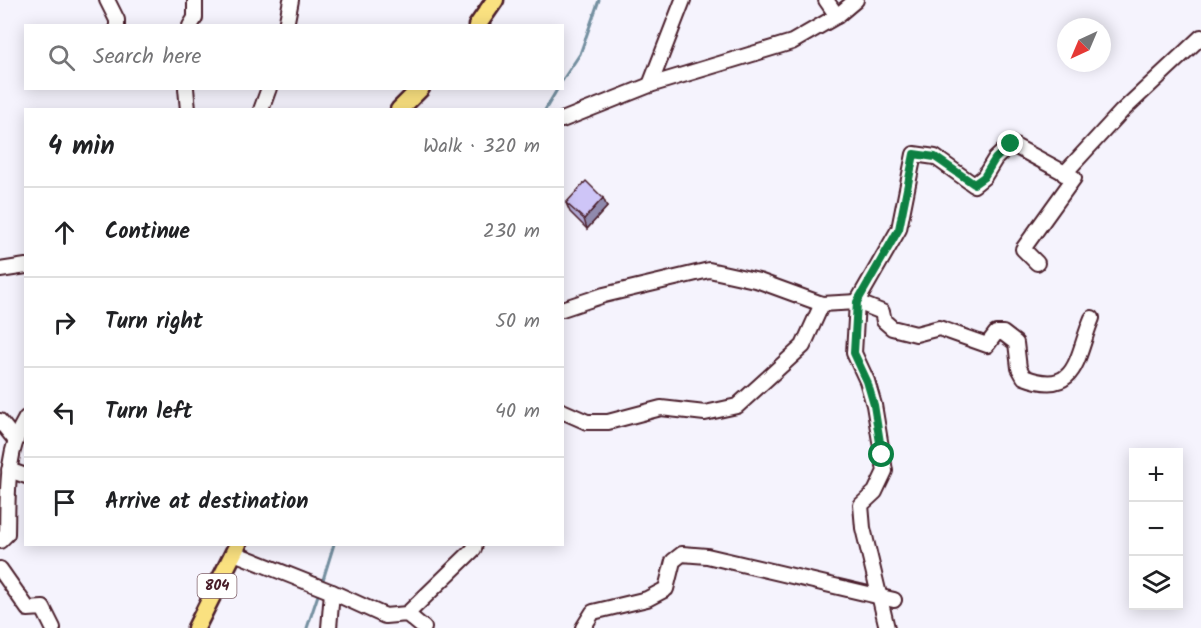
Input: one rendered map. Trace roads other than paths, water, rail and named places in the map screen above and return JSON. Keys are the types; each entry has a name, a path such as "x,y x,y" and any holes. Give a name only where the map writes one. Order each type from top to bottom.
{"main road":[{"path":"478,24 495,0"},
{"path":"401,108 419,90"},
{"name":"804","path":"196,628 236,547"}],"street":[{"path":"107,0 117,24"},
{"path":"191,24 195,18 195,0"},
{"path":"286,24 291,0"},
{"path":"650,85 683,0"},
{"path":"826,0 837,16"},
{"path":"564,119 650,85 792,42 837,16 856,0"},
{"path":"1064,174 1121,112 1201,37"},
{"path":"186,90 188,108"},
{"path":"262,108 268,90"},
{"path":"886,628 887,598 863,528 861,505 875,492 885,471 874,405 867,381 854,353 857,302 899,229 914,154 935,157 974,184 984,177 995,159 1011,144 1074,178 1023,249 1037,263"},
{"path":"0,270 24,266"},
{"path":"564,308 709,270 759,281 822,304 857,302 882,312 884,321 891,328 916,334 939,328 987,345 996,333 1003,333 1016,343 1019,368 1024,376 1050,384 1065,378 1074,366 1092,318"},
{"path":"564,412 587,422 608,422 661,408 705,413 736,406 802,346 822,304"},
{"path":"0,421 16,441"},
{"path":"0,541 7,534 9,471 16,441 24,423"},
{"path":"9,471 24,475"},
{"path":"236,547 384,616 406,614 475,546"},
{"path":"583,628 593,612 647,599 666,589 673,561 682,554 708,556 887,598"},
{"path":"0,568 28,609 43,608 53,628"},
{"path":"329,628 332,592"},
{"path":"406,614 424,628"}],"waterway":[{"path":"564,78 580,54 599,0"},
{"path":"546,108 557,90"},
{"path":"322,583 333,546"},
{"path":"307,628 319,592"}]}
